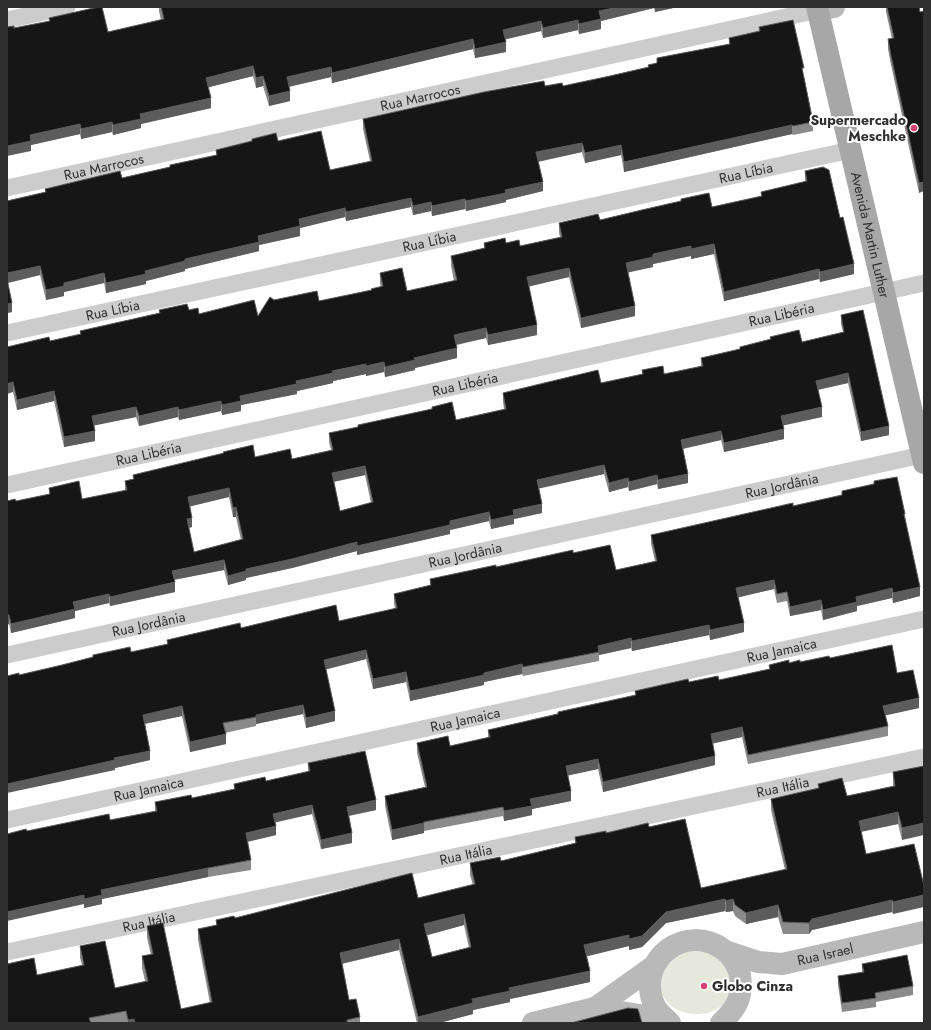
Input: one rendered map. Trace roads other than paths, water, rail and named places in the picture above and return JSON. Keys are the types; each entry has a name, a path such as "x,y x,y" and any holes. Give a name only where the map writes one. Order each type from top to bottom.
{"main road":[{"name":"Avenida Martin Luther","path":"823,8 851,150 923,457"}],"street":[{"path":"7,20 67,7"},
{"name":"Rua Marrocos","path":"7,188 823,8"},
{"name":"Rua Líbia","path":"7,333 851,150"},
{"name":"Rua Libéria","path":"7,485 924,283"},
{"name":"Rua Jordânia","path":"7,655 923,457"},
{"name":"Rua Jamaica","path":"7,820 924,619"},
{"name":"Rua Itália","path":"7,952 924,757"},
{"name":"Rua Israel","path":"654,966 661,955 670,947 682,942 694,940 706,940 718,945 728,952 758,962 782,964 924,932"},
{"path":"721,1023 731,1014 738,1001 741,988 739,970 728,952"},
{"path":"532,1023 595,1008 654,966"},
{"path":"654,966 650,978 650,990 653,1003 660,1014 668,1021"},
{"path":"595,1008 668,1021"}],"place":[{"name":"Supermercado Meschke","path":"914,128"},
{"name":"Globo Cinza","path":"704,986"}]}
